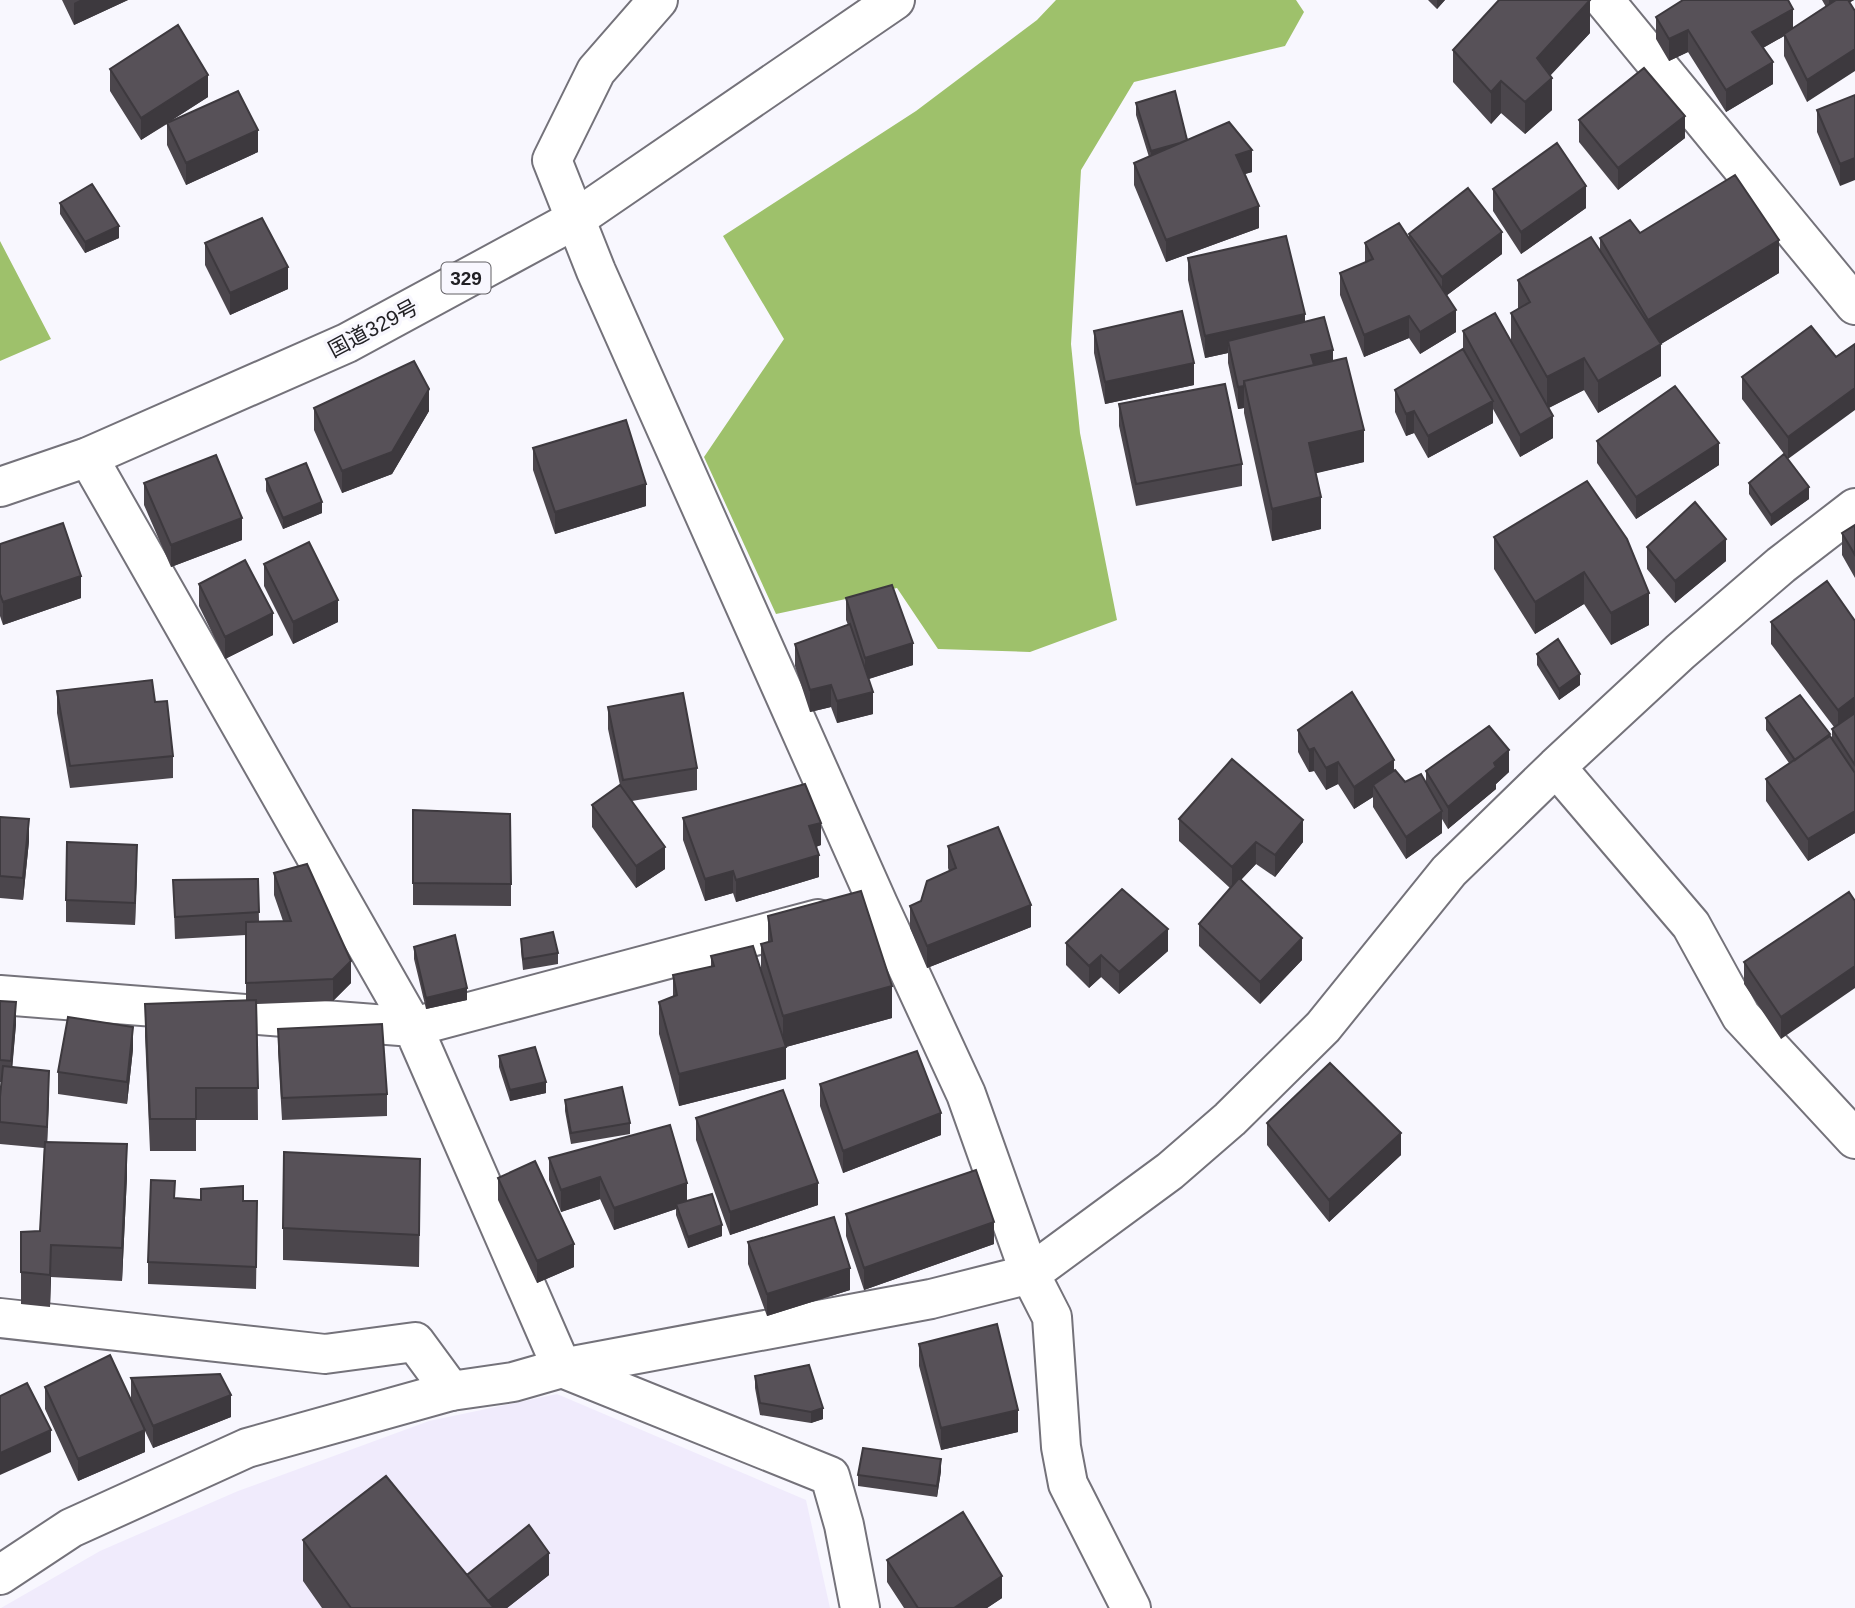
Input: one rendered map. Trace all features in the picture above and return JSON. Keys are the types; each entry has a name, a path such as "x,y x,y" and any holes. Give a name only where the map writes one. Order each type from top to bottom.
{"main road":[{"path":"658,0 596,71 552,160 574,220 878,904 966,1094 1030,1274 1052,1317 1061,1447 1068,1484 1131,1608"},
{"name":"国道329号","path":"0,487 88,457 347,344 574,220 895,0"},
{"path":"1604,0 1855,305"},
{"path":"88,457 412,1027 562,1368 830,1476 844,1525 860,1608"},
{"path":"0,1575 71,1528 247,1448 451,1391 513,1382 562,1368 932,1299 1030,1274 1170,1171 1230,1119 1323,1027 1449,871 1690,643 1782,565 1855,508"},
{"path":"1556,767 1691,925 1741,1016 1855,1139"},
{"path":"0,995 412,1027 878,904"},
{"path":"0,1318 324,1354 415,1342 451,1391"}],"shaded area":[{"path":"557,1394 806,1500 830,1608 1,1608 100,1551 238,1491 429,1421"}],"green space":[{"path":"1056,0 1296,0 1304,12 1285,46 1134,82 1081,170 1071,344 1080,433 1117,620 1030,652 938,649 897,588 776,614 704,457 784,339 723,236 916,111 1037,20"},
{"path":"0,241 51,339 0,361"}],"building":[{"path":"1499,0 1590,0 1537,58 1552,78 1525,102 1501,81 1491,92 1453,50"},
{"path":"1683,0 1788,0 1793,9 1752,32 1773,62 1726,90 1688,30 1669,39 1656,17"},
{"path":"1836,0 1848,0 1855,11 1855,49 1807,80 1784,34"},
{"path":"178,25 208,75 141,118 110,69"},
{"path":"1644,68 1685,116 1618,168 1579,120"},
{"path":"238,91 258,130 186,163 167,123"},
{"path":"1175,91 1187,140 1151,151 1136,103"},
{"path":"1855,95 1855,158 1840,164 1817,110"},
{"path":"1229,122 1252,150 1236,155 1259,206 1166,240 1134,163"},
{"path":"1557,143 1586,186 1521,232 1493,189"},
{"path":"1735,175 1779,240 1648,320 1600,238 1630,220 1640,233"},
{"path":"92,184 119,226 85,242 60,203"},
{"path":"1468,188 1502,232 1442,277 1409,234"},
{"path":"262,218 288,267 230,293 205,243"},
{"path":"1399,223 1456,310 1420,332 1409,316 1364,335 1340,273 1373,259 1365,243"},
{"path":"1286,236 1305,314 1205,336 1188,258"},
{"path":"1591,237 1661,344 1598,381 1584,358 1547,377 1511,313 1530,302 1518,280"},
{"path":"1182,311 1194,363 1105,382 1094,331"},
{"path":"1495,313 1553,416 1520,435 1463,331"},
{"path":"1324,317 1333,350 1311,355 1314,365 1244,381 1244,386 1238,387 1228,341"},
{"path":"1811,326 1836,357 1855,344 1855,388 1788,437 1742,377"},
{"path":"1463,349 1493,401 1428,436 1414,411 1406,414 1395,390"},
{"path":"1346,358 1364,430 1309,443 1321,497 1272,509 1244,381"},
{"path":"414,361 429,389 392,452 342,471 314,408"},
{"path":"1225,384 1242,464 1136,484 1119,404"},
{"path":"1675,386 1719,443 1636,497 1597,441"},
{"path":"626,420 646,484 555,512 533,448"},
{"path":"1784,454 1809,487 1771,515 1749,483"},
{"path":"216,455 242,518 171,545 144,483"},
{"path":"306,463 322,502 283,518 266,479"},
{"path":"1587,481 1627,539 1649,593 1611,613 1584,572 1535,602 1494,537"},
{"path":"1695,502 1726,539 1675,581 1647,547"},
{"path":"63,523 81,576 3,602 0,594 0,544"},
{"path":"1855,525 1855,555 1842,533"},
{"path":"309,542 338,600 293,622 264,564"},
{"path":"245,560 273,613 225,637 199,584"},
{"path":"1827,581 1855,621 1855,697 1838,710 1771,622"},
{"path":"892,585 913,643 865,658 846,598"},
{"path":"850,624 873,692 837,701 831,685 810,690 795,644"},
{"path":"1558,639 1580,674 1559,689 1537,654"},
{"path":"152,680 155,702 167,701 173,756 70,766 57,691"},
{"path":"1352,692 1394,760 1354,787 1338,762 1326,768 1314,748 1309,750 1298,730"},
{"path":"683,693 697,768 623,780 608,707"},
{"path":"1800,695 1830,734 1795,760 1766,718"},
{"path":"1855,713 1855,765 1832,729"},
{"path":"1489,726 1509,750 1494,763 1496,767 1448,807 1426,771"},
{"path":"1830,736 1855,773 1855,811 1808,839 1766,779"},
{"path":"1232,759 1303,820 1275,855 1256,842 1232,867 1179,819"},
{"path":"1395,770 1405,782 1421,774 1442,811 1406,837 1373,785"},
{"path":"805,784 821,823 809,826 819,855 736,880 733,871 705,879 683,818"},
{"path":"620,785 665,847 636,866 592,805"},
{"path":"413,810 510,814 511,884 413,883"},
{"path":"0,817 29,819 23,878 0,876"},
{"path":"998,827 1031,905 927,946 910,906 921,901 927,881 956,868 948,846"},
{"path":"67,842 137,845 135,903 66,900"},
{"path":"307,864 351,961 333,979 246,983 246,922 291,921 274,873"},
{"path":"1239,878 1302,938 1260,982 1199,924"},
{"path":"258,879 259,912 175,917 173,880"},
{"path":"1122,889 1168,929 1119,972 1101,955 1089,966 1066,943"},
{"path":"861,891 892,986 783,1016 761,944 772,941 768,916"},
{"path":"1849,892 1855,901 1855,966 1781,1017 1744,962"},
{"path":"553,932 558,953 523,959 521,939"},
{"path":"455,935 467,988 426,998 414,947"},
{"path":"753,946 786,1047 679,1074 659,1002 677,995 673,975 714,966 711,956"},
{"path":"256,1000 258,1088 196,1088 196,1119 150,1119 145,1004"},
{"path":"0,1001 16,1002 11,1061 0,1060"},
{"path":"68,1017 133,1027 127,1082 58,1072"},
{"path":"382,1024 387,1094 282,1098 278,1029"},
{"path":"535,1047 546,1082 510,1090 499,1056"},
{"path":"917,1051 941,1113 843,1151 820,1084"},
{"path":"1330,1063 1401,1133 1329,1200 1267,1123"},
{"path":"3,1066 49,1071 47,1127 0,1122"},
{"path":"622,1087 630,1123 571,1133 565,1100"},
{"path":"783,1090 818,1183 730,1212 696,1118"},
{"path":"670,1125 687,1183 614,1208 600,1177 561,1190 549,1158"},
{"path":"45,1142 127,1144 122,1248 51,1245 50,1275 21,1272 21,1232 40,1231"},
{"path":"284,1152 420,1159 419,1235 283,1228"},
{"path":"535,1161 574,1244 537,1261 498,1178"},
{"path":"976,1170 994,1222 864,1268 846,1214"},
{"path":"151,1180 175,1181 174,1198 201,1200 201,1189 243,1186 243,1201 257,1201 256,1267 148,1262"},
{"path":"712,1194 722,1225 688,1237 676,1204"},
{"path":"834,1217 850,1268 767,1294 748,1242"},
{"path":"997,1324 1018,1410 941,1428 919,1344"},
{"path":"110,1355 145,1430 78,1459 45,1387"},
{"path":"809,1365 823,1408 811,1412 760,1403 755,1376"},
{"path":"220,1374 231,1395 153,1426 131,1378"},
{"path":"27,1383 51,1430 0,1453 0,1396"},
{"path":"863,1448 941,1459 937,1486 858,1475"},
{"path":"386,1476 494,1608 351,1608 303,1540"},
{"path":"963,1512 1002,1576 954,1608 918,1608 887,1560"},
{"path":"529,1525 549,1553 488,1601 467,1575"}]}
